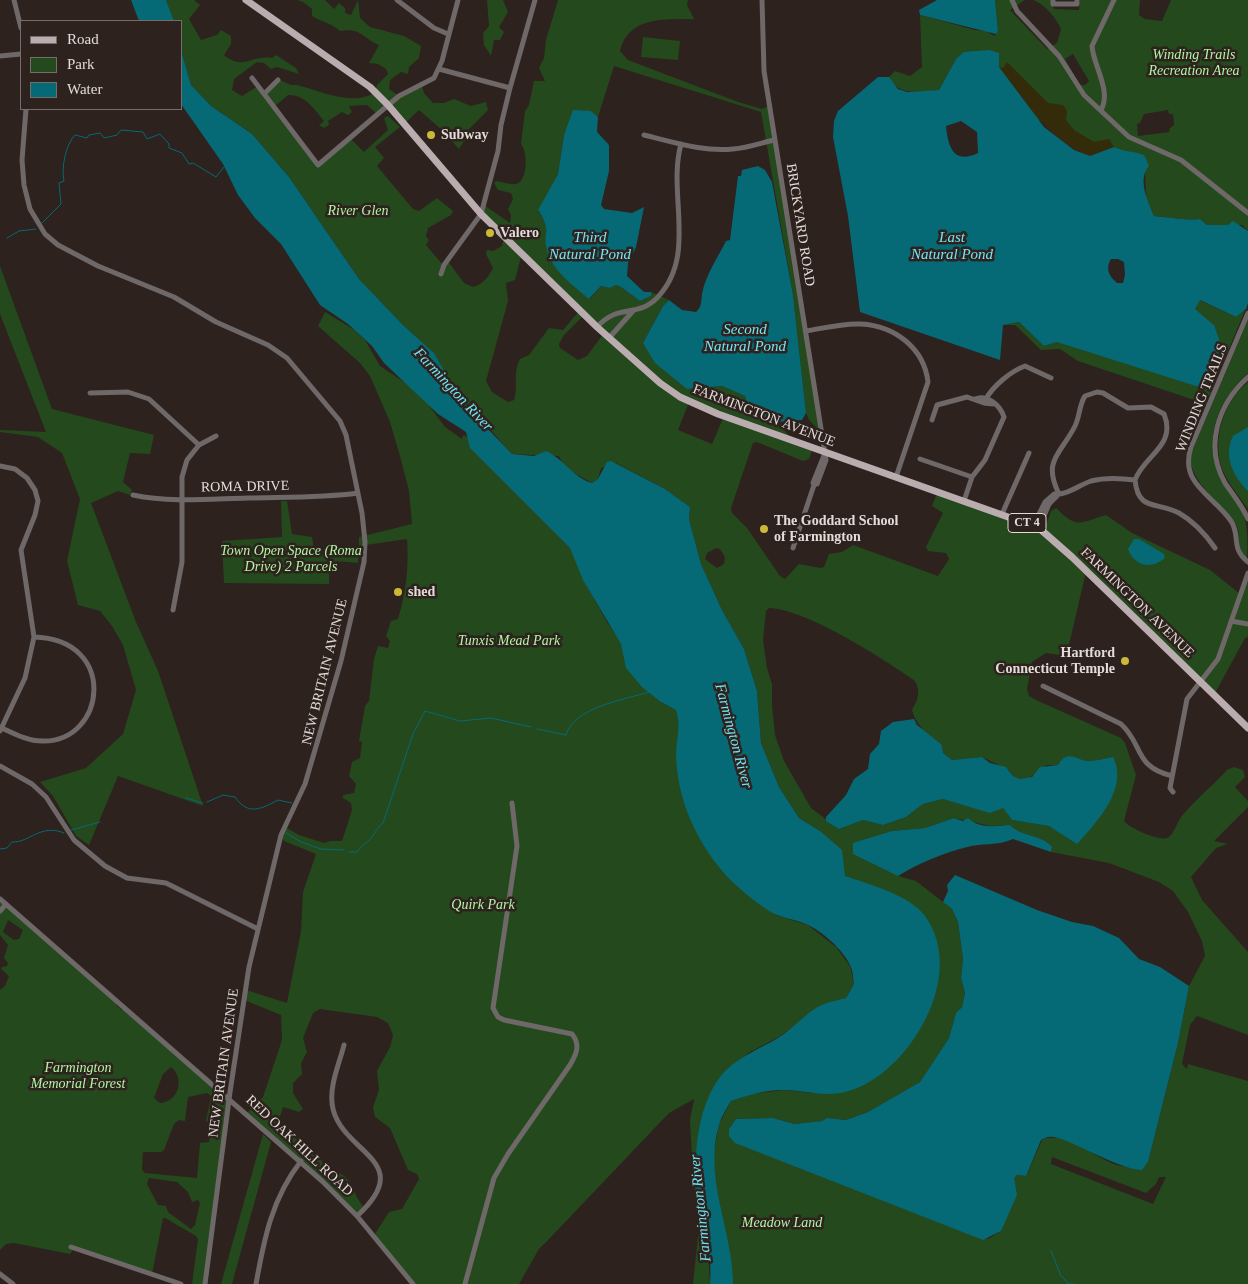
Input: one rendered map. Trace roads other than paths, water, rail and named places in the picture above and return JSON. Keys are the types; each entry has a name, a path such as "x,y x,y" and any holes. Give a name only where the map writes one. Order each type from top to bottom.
{"main road":[{"name":"FARMINGTON AVENUE","path":"246,0 361,80 388,105 481,214 597,327 660,383 680,397 718,414 1036,527 1058,544 1248,728"}],"street":[{"path":"14,0 20,24"},
{"path":"397,0 434,28 448,34"},
{"path":"252,78 318,166 399,96 434,78 439,69 458,0"},
{"path":"441,274 444,265 481,214 498,152 501,125 510,88 536,0"},
{"name":"BRICKYARD ROAD","path":"762,0 764,64 774,140 825,453"},
{"path":"1012,0 1017,11 1059,56 1084,95 1129,137 1181,160 1248,213"},
{"path":"1053,0 1053,4 1077,4 1077,0"},
{"path":"1101,110 1104,106 1102,84 1092,46 1114,0"},
{"path":"0,56 20,54"},
{"path":"439,69 510,88"},
{"path":"264,94 278,80"},
{"name":"NEW BRITAIN AVENUE","path":"26,110 22,160 24,185 30,209 45,234 58,245 98,266 174,297 216,322 268,345 287,358 340,421 346,435 365,532 364,563 315,754 305,784 281,835 258,929 229,1097 205,1284"},
{"path":"644,135 681,144 732,150 774,140"},
{"path":"597,327 605,318 614,313 632,311 656,299 669,283 676,265 679,246 678,162 681,144"},
{"path":"609,338 632,311"},
{"name":"WINDING TRAILS","path":"1248,314 1191,447 1188,464 1191,475 1198,486 1231,521 1235,529 1236,548 1248,562"},
{"path":"806,331 862,324 897,335 911,343 921,356 926,368 928,382 896,477"},
{"path":"986,399 990,392 1016,369 1025,366 1051,378"},
{"path":"1248,377 1226,403 1217,426 1214,447 1222,476 1248,519"},
{"path":"90,393 128,392 144,397 199,445"},
{"path":"1059,494 1052,475 1054,459 1077,424 1081,403 1085,396 1097,392 1128,408 1151,407 1164,414 1168,430 1156,453 1142,466 1135,480 1138,496 1144,502 1180,514 1210,540 1215,548"},
{"path":"932,420 937,405 964,397 986,399 1000,408 1004,417 986,460 972,477 964,501"},
{"path":"975,399 993,404"},
{"path":"173,610 182,562 182,477 187,460 199,445 216,436"},
{"path":"1002,514 1029,452"},
{"path":"793,548 821,459 825,453"},
{"path":"920,459 972,477"},
{"path":"0,466 15,469 27,478 35,490 38,501 22,550 34,636 25,678 1,730 31,740 56,739 77,728 90,709 94,681 90,667 82,655 63,640 34,636"},
{"path":"1036,527 1049,497 1054,494 1059,494 1096,480 1112,478 1135,480"},
{"name":"ROMA DRIVE","path":"133,495 154,500 181,500 332,496 358,493"},
{"path":"1173,792 1170,788 1186,704 1200,681 1218,659 1248,572"},
{"path":"1231,620 1248,624"},
{"path":"1043,686 1121,724 1130,734 1145,762 1154,770 1172,776"},
{"path":"0,766 32,784 46,797 74,840 105,866 127,878 166,883 258,929"},
{"path":"464,1284 494,1178 508,1154 570,1065 577,1047 576,1039 569,1032 504,1020 498,1017 493,1008 517,846 512,803"},
{"name":"RED OAK HILL ROAD","path":"0,899 301,1161 357,1216 413,1284"},
{"path":"0,911 6,904"},
{"path":"344,1045 334,1078 333,1110 349,1137 371,1156 379,1176 377,1195 357,1216"},
{"path":"256,1284 264,1241 275,1204 287,1179 301,1161"},
{"path":"71,1247 181,1284"},
{"path":"0,1274 13,1284"}],"water":[{"path":"131,0 166,0 174,20 139,20"},
{"path":"937,0 995,0 998,30 996,34 920,15 919,10"},
{"name":"Last Natural Pond","path":"989,50 999,53 999,67 1044,127 1074,150 1090,156 1114,147 1144,155 1149,166 1144,177 1145,191 1154,216 1200,219 1207,225 1228,225 1233,221 1248,231 1248,303 1246,309 1236,317 1200,300 1195,309 1214,325 1220,342 1212,377 1199,387 1057,342 1044,346 1019,322 1003,325 1000,360 860,312 848,216 833,137 834,121 838,111 878,77 889,77 898,89 907,92 939,90 956,59 964,52","holes":["961,121 977,132 978,153 963,157 953,152 948,140 946,126","1111,259 1118,259 1124,262 1125,275 1123,283 1117,283 1110,275 1108,266"]},
{"name":"Farmington River","path":"182,54 191,85 211,106 252,134 289,177 359,279 403,325 434,353 462,402 512,454 534,456 546,451 579,477 592,483 598,479 607,462 611,461 665,489 690,507 689,519 701,564 722,610 744,649 757,691 761,743 779,787 799,818 820,831 842,850 845,876 888,891 909,902 925,916 936,938 940,962 937,987 929,1011 917,1034 902,1055 883,1072 853,1090 834,1094 772,1090 731,1101 719,1125 714,1165 716,1185 729,1244 733,1284 710,1284 709,1251 696,1182 697,1148 703,1113 716,1082 738,1060 778,1038 818,1007 846,998 854,984 850,965 837,947 825,936 806,924 777,915 764,908 724,873 696,832 679,785 676,751 678,725 676,710 661,702 642,687 626,668 621,644 583,580 570,548 470,448 466,432 438,414 384,363 372,346 348,324 320,305 281,244 255,218 238,195 223,164 182,105"},
{"name":"Third Natural Pond","path":"573,110 591,111 598,117 597,132 609,145 609,171 601,205 604,209 632,213 644,207 636,247 628,263 627,276 644,292 651,292 651,296 640,301 616,285 610,288 601,286 589,299 559,271 547,250 545,223 538,210 558,174 564,135"},
{"name":"Second Natural Pond","path":"758,166 765,170 772,182 793,295 806,413 802,420 778,422 749,411 745,396 722,386 687,389 655,363 643,343 663,306 669,300 682,310 696,312 699,308 709,274 726,241 730,240 738,176 741,176 742,170"},
{"path":"1248,427 1248,491 1234,472 1229,458 1229,451 1233,436"},
{"path":"1134,539 1139,539 1164,554 1165,558 1160,562 1149,565 1134,559 1128,549"},
{"path":"914,719 917,725 942,745 943,753 952,760 982,757 990,763 1006,767 1013,776 1020,779 1032,777 1040,767 1058,765 1065,757 1069,756 1089,761 1113,757 1117,769 1117,781 1114,792 1109,804 1077,844 1049,826 1012,820 1003,808 990,813 943,799 923,804 906,817 883,825 863,820 839,829 826,821 826,817 846,795 854,779 868,769 870,754 879,744 881,731 893,722"},
{"path":"954,818 963,821 968,818 977,824 988,826 1010,825 1020,832 1037,837 1048,843 1052,847 1051,852 1013,839 1001,843 973,846 949,852 898,876 853,854 853,843 892,831 925,828"},
{"path":"955,875 1037,910 1072,922 1093,926 1119,938 1139,959 1160,967 1189,986 1178,1043 1148,1162 1142,1170 1118,1164 1056,1138 1049,1137 1041,1140 1026,1176 1017,1175 1014,1178 1017,1195 1001,1231 983,1240 735,1143 729,1136 729,1129 736,1119 773,1118 794,1124 822,1121 827,1118 846,1120 868,1112 920,1082 949,1038 956,1013 962,1007 965,993 961,978 963,959 958,922 952,909 943,902 948,891 947,885"}],"waterway":[{"path":"42,223 61,204 59,183 64,181 65,156 69,144 75,135 87,138 89,135 100,133 104,138 117,135 121,130 143,132 147,139 160,134 169,144 169,148 182,153 189,164 193,163 216,177 224,167"},
{"path":"7,238 19,231 36,229"},
{"path":"537,729 566,735 571,725 589,711 649,692"},
{"path":"349,852 357,852 383,823 413,734 425,711 460,721 491,718 531,727"},
{"path":"207,802 223,795 235,797 240,803 250,809 260,808 278,800 292,803"},
{"path":"186,798 203,803"},
{"path":"71,830 100,822"},
{"path":"0,849 7,848 12,842 24,840 49,830 64,833"},
{"path":"286,833 301,842 321,849 344,850"},
{"path":"1051,1251 1061,1276 1069,1284 1074,1284"}],"place":[{"name":"Subway","path":"431,135"},
{"name":"Valero","path":"490,233"},
{"name":"The Goddard School of Farmington","path":"764,529"},
{"name":"shed","path":"398,592"},
{"name":"Hartford Connecticut Temple","path":"1125,661"}],"park label":[{"name":"Winding Trails Recreation Area","path":"1194,64"},
{"name":"River Glen","path":"358,211"},
{"name":"Town Open Space (Roma Drive) 2 Parcels","path":"291,560"},
{"name":"Tunxis Mead Park","path":"509,641"},
{"name":"Quirk Park","path":"483,905"},
{"name":"Farmington Memorial Forest","path":"78,1076"},
{"name":"Meadow Land","path":"782,1223"}]}
